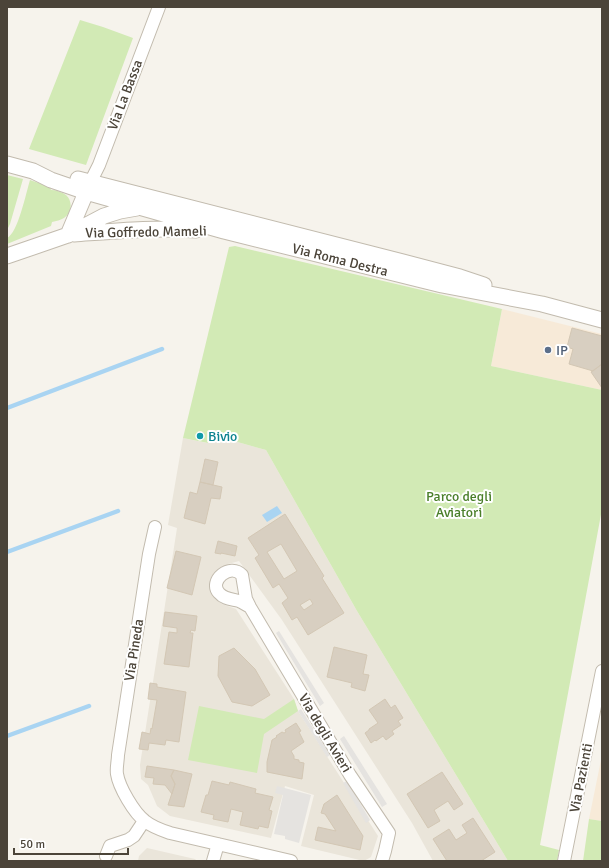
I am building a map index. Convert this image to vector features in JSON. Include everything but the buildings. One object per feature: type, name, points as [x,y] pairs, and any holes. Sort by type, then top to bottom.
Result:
[{"type":"street","name":"Via La Bassa","points":[[88,187],[99,165],[159,7]]},
{"type":"street","name":"Via Roma Destra","points":[[7,164],[33,171],[53,172],[140,208],[224,231],[442,285],[542,304]]},
{"type":"street","name":"Via Roma Destra","points":[[88,187],[334,244],[460,277],[542,304],[602,320]]},
{"type":"street","name":"Via Goffredo Mameli","points":[[68,235],[88,187]]},
{"type":"street","name":"Via Roma Destra","points":[[140,208],[152,206],[173,210],[307,244],[334,244]]},
{"type":"street","name":"Via Goffredo Mameli","points":[[7,256],[68,235],[104,216],[120,211],[140,208]]},
{"type":"street","name":"Via Goffredo Mameli","points":[[68,235],[129,230],[180,229],[224,231]]},
{"type":"street","name":"Via Pineda","points":[[144,821],[128,801],[116,773],[149,554],[155,527]]},
{"type":"street","name":"Via degli Avieri","points":[[250,607],[350,775],[389,833],[382,861]]},
{"type":"street","name":"Via Pazienti","points":[[564,861],[602,671]]},
{"type":"street","points":[[106,856],[110,846],[128,840],[134,836],[144,821],[154,827],[170,833],[291,861]]},
{"type":"street","points":[[213,861],[218,844]]},
{"type":"shaded area","name":"IP","points":[[502,309],[602,334],[602,390],[491,366]]},
{"type":"shaded area","points":[[209,434],[266,450],[357,611],[508,861],[433,861],[412,823],[282,620],[239,561],[228,564],[214,573],[212,594],[222,604],[236,609],[294,699],[298,711],[378,836],[371,857],[364,861],[301,846],[314,795],[285,786],[271,838],[170,816],[157,806],[148,785],[141,779],[140,765],[177,528],[168,525],[183,438],[207,443]]},
{"type":"shaded area","points":[[279,631],[324,703],[320,706],[276,633]]},
{"type":"shaded area","points":[[301,709],[330,755],[327,757],[298,711]]},
{"type":"shaded area","points":[[344,736],[387,804],[382,807],[340,739]]},
{"type":"shaded area","points":[[602,755],[602,821],[589,819]]},
{"type":"shaded area","points":[[347,781],[370,820],[366,823],[343,783]]},
{"type":"shaded area","points":[[277,786],[311,795],[299,843],[285,839],[285,836],[274,834],[283,795],[275,793]]},
{"type":"shaded area","points":[[147,848],[195,859],[197,861],[138,861],[139,856]]},
{"type":"green space","points":[[80,20],[133,38],[86,165],[29,149]]},
{"type":"green space","points":[[7,175],[23,179],[7,230]]},
{"type":"green space","points":[[30,180],[50,187],[51,190],[59,191],[66,195],[71,204],[69,213],[64,218],[52,222],[51,226],[7,244],[7,238],[15,229],[18,221]]},
{"type":"green space","name":"Parco degli Aviatori","points":[[235,246],[502,309],[491,366],[602,390],[602,509],[540,845],[559,850],[557,861],[508,861],[357,611],[266,450],[209,434],[208,443],[183,438],[229,247]]},
{"type":"green space","points":[[294,699],[298,711],[264,734],[257,773],[188,760],[199,706],[264,719]]},
{"type":"green space","points":[[589,819],[602,821],[602,861],[583,861]]},
{"type":"water","points":[[277,506],[282,513],[267,522],[262,515]]},
{"type":"waterway","points":[[7,408],[162,349]]},
{"type":"waterway","points":[[7,552],[118,511]]},
{"type":"waterway","points":[[7,736],[89,706]]},
{"type":"place","name":"IP","points":[[548,350]]},
{"type":"place","name":"Bivio","points":[[200,436]]}]
